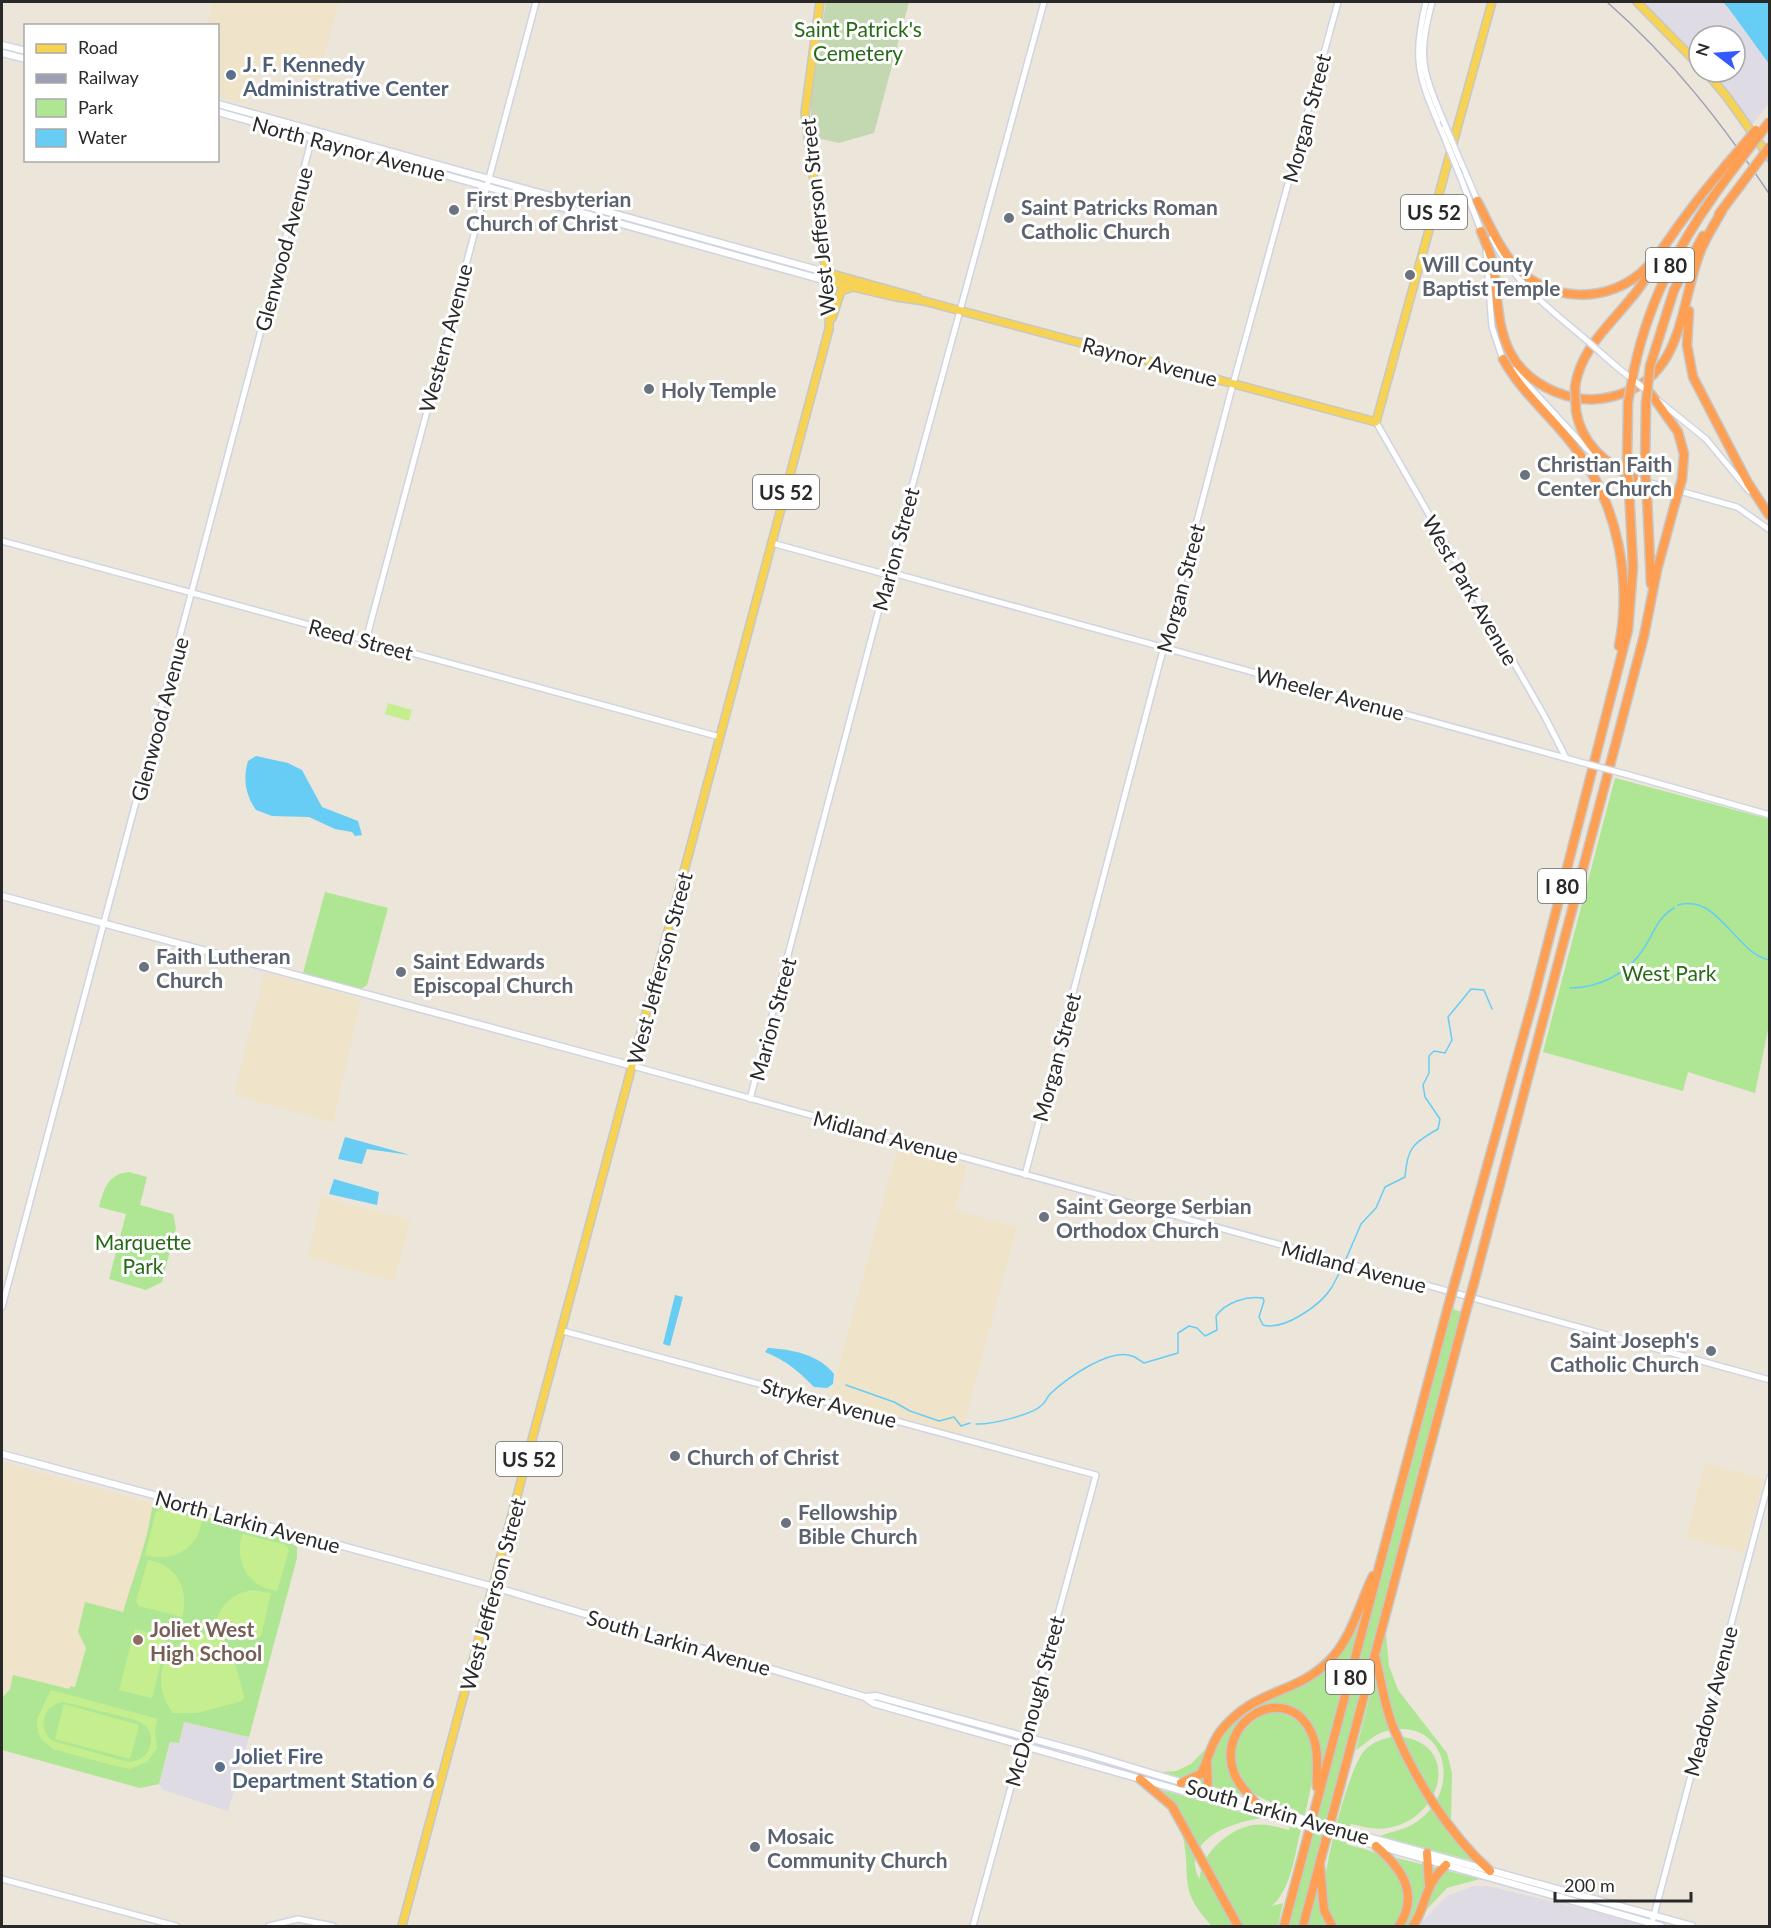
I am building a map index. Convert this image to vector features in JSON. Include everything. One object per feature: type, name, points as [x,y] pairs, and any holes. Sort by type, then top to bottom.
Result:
[{"type":"highway","points":[[1477,201],[1510,260],[1531,280],[1545,287],[1582,295],[1603,293],[1626,284],[1657,255],[1770,119]]},
{"type":"highway","name":"I 80","points":[[1303,1926],[1549,1005],[1644,636],[1651,599],[1645,469],[1646,403],[1650,366],[1664,317],[1682,273],[1700,241],[1770,146]]},
{"type":"highway","name":"I 80","points":[[1284,1926],[1448,1307],[1533,1001],[1628,630],[1633,567],[1628,462],[1628,402],[1634,370],[1650,313],[1670,264],[1688,231],[1729,168]]},
{"type":"highway","points":[[1481,231],[1493,264],[1500,326],[1512,357],[1540,385],[1573,398],[1609,398],[1641,385],[1657,371],[1677,340],[1699,254],[1722,211]]},
{"type":"highway","points":[[1634,478],[1611,465],[1595,452],[1583,433],[1576,411],[1575,387],[1584,357],[1646,279],[1657,255]]},
{"type":"highway","points":[[1693,274],[1687,345],[1694,377],[1748,483],[1769,515]]},
{"type":"highway","points":[[1503,359],[1521,387],[1578,452],[1593,476],[1614,527],[1623,576],[1623,608],[1620,639],[1606,710]]},
{"type":"highway","points":[[1651,394],[1678,432],[1684,454],[1682,479],[1651,599]]},
{"type":"highway","points":[[1181,1783],[1198,1777],[1207,1762],[1218,1734],[1243,1707],[1261,1697],[1298,1684],[1331,1659],[1350,1631],[1382,1557]]},
{"type":"highway","points":[[1375,1655],[1393,1725],[1406,1753],[1450,1829],[1470,1854],[1490,1871]]},
{"type":"highway","points":[[1260,1807],[1235,1776],[1232,1749],[1237,1732],[1246,1720],[1270,1708],[1295,1713],[1311,1732],[1316,1748],[1318,1796]]},
{"type":"highway","points":[[1207,1762],[1208,1792]]},
{"type":"highway","points":[[1140,1779],[1172,1806],[1238,1926]]},
{"type":"highway","points":[[1376,1845],[1398,1867],[1407,1885],[1409,1903],[1399,1926]]},
{"type":"highway","points":[[1413,1926],[1421,1913],[1429,1884],[1427,1857]]},
{"type":"highway","points":[[1319,1863],[1324,1910],[1332,1926]]},
{"type":"highway","points":[[1429,1884],[1446,1865]]},
{"type":"main road","name":"West Jefferson Street","points":[[402,1926],[829,329],[827,281],[805,113],[820,2]]},
{"type":"main road","name":"US 52","points":[[1376,422],[1492,2]]},
{"type":"main road","points":[[1637,2],[1687,53]]},
{"type":"main road","points":[[2,45],[24,50]]},
{"type":"main road","points":[[2,53],[24,58]]},
{"type":"main road","points":[[1716,84],[1770,158]]},
{"type":"main road","name":"North Raynor Avenue","points":[[219,104],[313,134],[827,281]]},
{"type":"main road","name":"North Raynor Avenue","points":[[219,112],[313,134]]},
{"type":"main road","name":"North Raynor Avenue","points":[[486,183],[825,272]]},
{"type":"main road","name":"Raynor Avenue","points":[[825,272],[909,294],[924,301]]},
{"type":"main road","name":"Raynor Avenue","points":[[827,281],[924,301],[1376,422]]},
{"type":"main road","name":"US 52","points":[[829,329],[841,291],[853,287]]},
{"type":"main road","name":"Midland Avenue","points":[[2,896],[633,1066]]},
{"type":"main road","name":"North Larkin Avenue","points":[[2,1454],[494,1587]]},
{"type":"main road","name":"South Larkin Avenue","points":[[494,1587],[865,1697],[873,1703],[1140,1779],[1353,1833],[1446,1865],[1661,1926]]},
{"type":"main road","name":"South Larkin Avenue","points":[[865,1697],[876,1696],[1024,1736],[1260,1807],[1347,1838],[1490,1871],[1692,1926]]},
{"type":"street","name":"Western Avenue","points":[[366,640],[536,2]]},
{"type":"street","name":"Marion Street","points":[[750,1099],[888,573],[1044,2]]},
{"type":"street","name":"Morgan Street","points":[[1025,1175],[1233,384],[1338,2]]},
{"type":"street","points":[[1429,2],[1419,28],[1416,60],[1419,76],[1481,231],[1488,265],[1492,327],[1503,359],[1599,460],[1634,478],[1737,507],[1770,530]]},
{"type":"street","points":[[1429,2],[1422,53],[1424,69],[1488,231],[1510,270],[1529,291],[1706,440],[1769,515]]},
{"type":"street","name":"Glenwood Avenue","points":[[2,1306],[313,134]]},
{"type":"street","name":"West Park Avenue","points":[[1376,422],[1379,432],[1545,717],[1566,758]]},
{"type":"street","name":"Reed Street","points":[[2,541],[720,737]]},
{"type":"street","name":"Wheeler Avenue","points":[[772,543],[1164,647],[1770,815]]},
{"type":"street","name":"Midland Avenue","points":[[633,1066],[1770,1380]]},
{"type":"street","name":"Stryker Avenue","points":[[562,1331],[1096,1475]]},
{"type":"street","name":"McDonough Street","points":[[973,1926],[1096,1475]]},
{"type":"street","name":"Meadow Avenue","points":[[1652,1924],[1770,1477]]},
{"type":"street","points":[[2,1879],[176,1926]]},
{"type":"street","points":[[269,1926],[293,1919],[333,1926]]},
{"type":"shaded area","points":[[213,2],[339,3],[318,81],[260,65],[253,70],[245,104],[219,96],[219,24],[208,24]]},
{"type":"shaded area","points":[[1641,2],[1723,2],[1739,24],[1687,24],[1687,49]]},
{"type":"shaded area","points":[[1747,34],[1769,64],[1769,103],[1751,126],[1718,84],[1747,84]]},
{"type":"shaded area","points":[[265,972],[361,999],[333,1123],[234,1095]]},
{"type":"shaded area","points":[[898,1147],[967,1166],[955,1210],[1017,1227],[961,1435],[830,1399]]},
{"type":"shaded area","points":[[321,1197],[411,1220],[394,1281],[308,1257]]},
{"type":"shaded area","name":"Joliet West High School","points":[[2,1462],[294,1543],[297,1558],[249,1737],[184,1722],[179,1743],[170,1742],[159,1784],[140,1788],[2,1750]]},
{"type":"shaded area","points":[[1705,1463],[1764,1479],[1744,1553],[1686,1537]]},
{"type":"shaded area","points":[[184,1722],[249,1737],[228,1811],[163,1790],[159,1784],[171,1741]]},
{"type":"shaded area","points":[[1474,1886],[1487,1886],[1644,1926],[1418,1926],[1447,1896]]},
{"type":"green space","name":"Saint Patrick's Cemetery","points":[[826,2],[909,2],[874,133],[839,143],[813,137],[810,102]]},
{"type":"green space","points":[[388,703],[412,710],[409,721],[385,714]]},
{"type":"green space","name":"West Park","points":[[1615,778],[1769,819],[1769,1025],[1755,1093],[1688,1072],[1683,1091],[1543,1052]]},
{"type":"green space","points":[[325,892],[388,908],[367,985],[361,989],[303,973]]},
{"type":"green space","name":"Marquette Park","points":[[129,1172],[147,1177],[140,1205],[173,1214],[176,1228],[162,1282],[146,1290],[109,1279],[126,1214],[99,1207],[108,1183],[116,1176]]},
{"type":"green space","points":[[1452,1309],[1462,1312],[1299,1926],[1287,1926]]},
{"type":"green space","name":"Joliet West High School","points":[[157,1504],[281,1537],[297,1547],[297,1558],[249,1737],[184,1722],[179,1743],[170,1742],[159,1784],[140,1788],[2,1750],[2,1698],[10,1689],[13,1675],[69,1689],[71,1686],[75,1687],[86,1648],[78,1632],[85,1602],[123,1612],[143,1547],[152,1508]]},
{"type":"green space","points":[[161,1509],[202,1520],[200,1530],[190,1546],[174,1555],[155,1557],[145,1555],[156,1512]]},
{"type":"green space","points":[[242,1534],[286,1545],[289,1550],[277,1591],[258,1584],[246,1572],[240,1554]]},
{"type":"green space","points":[[148,1560],[166,1567],[179,1580],[184,1597],[182,1617],[139,1606],[136,1601]]},
{"type":"green space","points":[[253,1590],[271,1593],[261,1636],[255,1639],[215,1628],[219,1614],[227,1602],[238,1594]]},
{"type":"green space","points":[[1364,1604],[1321,1766],[1320,1756],[1295,1711],[1256,1710],[1229,1753],[1246,1796],[1161,1772],[1176,1771],[1191,1764],[1242,1712],[1324,1669]]},
{"type":"green space","points":[[135,1629],[167,1638],[152,1698],[119,1690]]},
{"type":"green space","points":[[219,1632],[233,1654],[244,1697],[242,1701],[197,1713],[173,1713],[164,1698],[161,1683],[162,1670],[168,1658],[176,1647],[188,1639]]},
{"type":"green space","points":[[1386,1633],[1389,1666],[1398,1690],[1447,1753],[1452,1773],[1451,1823],[1460,1846],[1473,1861],[1380,1836],[1418,1821],[1432,1807],[1441,1790],[1444,1773],[1441,1757],[1433,1743],[1421,1733],[1404,1729],[1383,1732],[1356,1750]]},
{"type":"green space","points":[[51,1690],[158,1719],[155,1729],[157,1748],[147,1762],[130,1769],[104,1763],[53,1749],[42,1740],[38,1732],[37,1719]],"holes":[[[64,1702],[136,1720],[146,1726],[151,1736],[150,1746],[143,1757],[128,1762],[53,1741],[48,1736],[43,1723],[51,1707]]]},
{"type":"green space","points":[[64,1704],[139,1725],[130,1759],[55,1739]]},
{"type":"green space","points":[[1271,1712],[1291,1717],[1304,1727],[1311,1742],[1313,1759],[1309,1798],[1290,1875],[1279,1898],[1264,1912],[1234,1917],[1224,1914],[1208,1902],[1201,1890],[1200,1878],[1203,1865],[1218,1843],[1241,1828],[1258,1825],[1289,1830],[1294,1809],[1271,1802],[1251,1791],[1236,1769],[1234,1757],[1241,1735],[1259,1718]]},
{"type":"green space","points":[[1397,1736],[1418,1741],[1431,1751],[1437,1765],[1438,1780],[1433,1795],[1423,1809],[1410,1820],[1392,1827],[1377,1829],[1351,1824],[1346,1844],[1373,1852],[1391,1866],[1402,1885],[1403,1905],[1393,1926],[1337,1926],[1328,1906],[1325,1883],[1345,1794],[1364,1751],[1379,1741]]},
{"type":"green space","points":[[1162,1790],[1262,1818],[1225,1828],[1203,1843],[1195,1860],[1198,1877],[1211,1892],[1230,1903],[1255,1907],[1283,1903],[1278,1926],[1212,1926],[1201,1913],[1190,1893],[1181,1831]]},
{"type":"green space","points":[[1393,1857],[1480,1879],[1447,1888],[1411,1926],[1402,1926],[1409,1881]]},
{"type":"green space","points":[[1319,1887],[1329,1926],[1308,1926]]},
{"type":"water","points":[[1723,2],[1769,2],[1769,64],[1747,34],[1747,24],[1740,24]]},
{"type":"water","points":[[256,756],[288,763],[302,770],[322,807],[358,821],[362,835],[355,836],[352,832],[335,829],[309,817],[272,816],[256,810],[249,798],[245,780],[248,761]]},
{"type":"water","points":[[345,1137],[410,1155],[367,1149],[362,1164],[338,1159]]},
{"type":"water","points":[[334,1179],[379,1192],[377,1205],[329,1194]]},
{"type":"water","points":[[675,1295],[683,1297],[670,1346],[663,1344]]},
{"type":"water","points":[[768,1348],[804,1354],[821,1362],[834,1374],[833,1384],[827,1388],[814,1387],[792,1367],[765,1352]]},
{"type":"waterway","points":[[1678,905],[1692,904],[1705,908],[1747,948],[1758,956],[1770,960]]},
{"type":"waterway","points":[[1570,988],[1601,982],[1621,972],[1637,957],[1660,921],[1674,908]]},
{"type":"waterway","points":[[1346,1259],[1361,1224],[1376,1208],[1385,1187],[1405,1177],[1407,1159],[1413,1147],[1438,1129],[1440,1119],[1425,1097],[1423,1085],[1429,1073],[1429,1056],[1434,1051],[1445,1053],[1452,1040],[1448,1017],[1471,989],[1484,990],[1492,1009]]},
{"type":"waterway","points":[[976,1424],[1010,1419],[1037,1409],[1066,1380],[1112,1356],[1123,1354],[1144,1363],[1178,1353],[1178,1333],[1189,1326],[1197,1328],[1205,1336],[1217,1330],[1216,1316],[1225,1307],[1237,1301],[1263,1298],[1259,1317],[1263,1325],[1272,1326],[1291,1320],[1311,1309],[1327,1294],[1344,1266]]},
{"type":"waterway","points":[[846,1385],[939,1421],[954,1417],[961,1426],[970,1423]]},
{"type":"railway","points":[[1607,2],[1653,46],[1695,93],[1770,195]]},
{"type":"place","name":"J. F. Kennedy Administrative Center","points":[[231,75]]},
{"type":"place","name":"First Presbyterian Church of Christ","points":[[454,210]]},
{"type":"place","name":"Saint Patricks Roman Catholic Church","points":[[1009,218]]},
{"type":"place","name":"Will County Baptist Temple","points":[[1410,275]]},
{"type":"place","name":"Holy Temple","points":[[649,389]]},
{"type":"place","name":"Christian Faith Center Church","points":[[1525,475]]},
{"type":"place","name":"Faith Lutheran Church","points":[[144,967]]},
{"type":"place","name":"Saint Edwards Episcopal Church","points":[[401,972]]},
{"type":"place","name":"Saint George Serbian Orthodox Church","points":[[1044,1217]]},
{"type":"place","name":"Saint Joseph's Catholic Church","points":[[1711,1351]]},
{"type":"place","name":"Church of Christ","points":[[675,1456]]},
{"type":"place","name":"Fellowship Bible Church","points":[[786,1523]]},
{"type":"place","name":"Joliet West High School","points":[[138,1640]]},
{"type":"place","name":"Joliet Fire Department Station 6","points":[[220,1767]]},
{"type":"place","name":"Mosaic Community Church","points":[[755,1847]]}]
